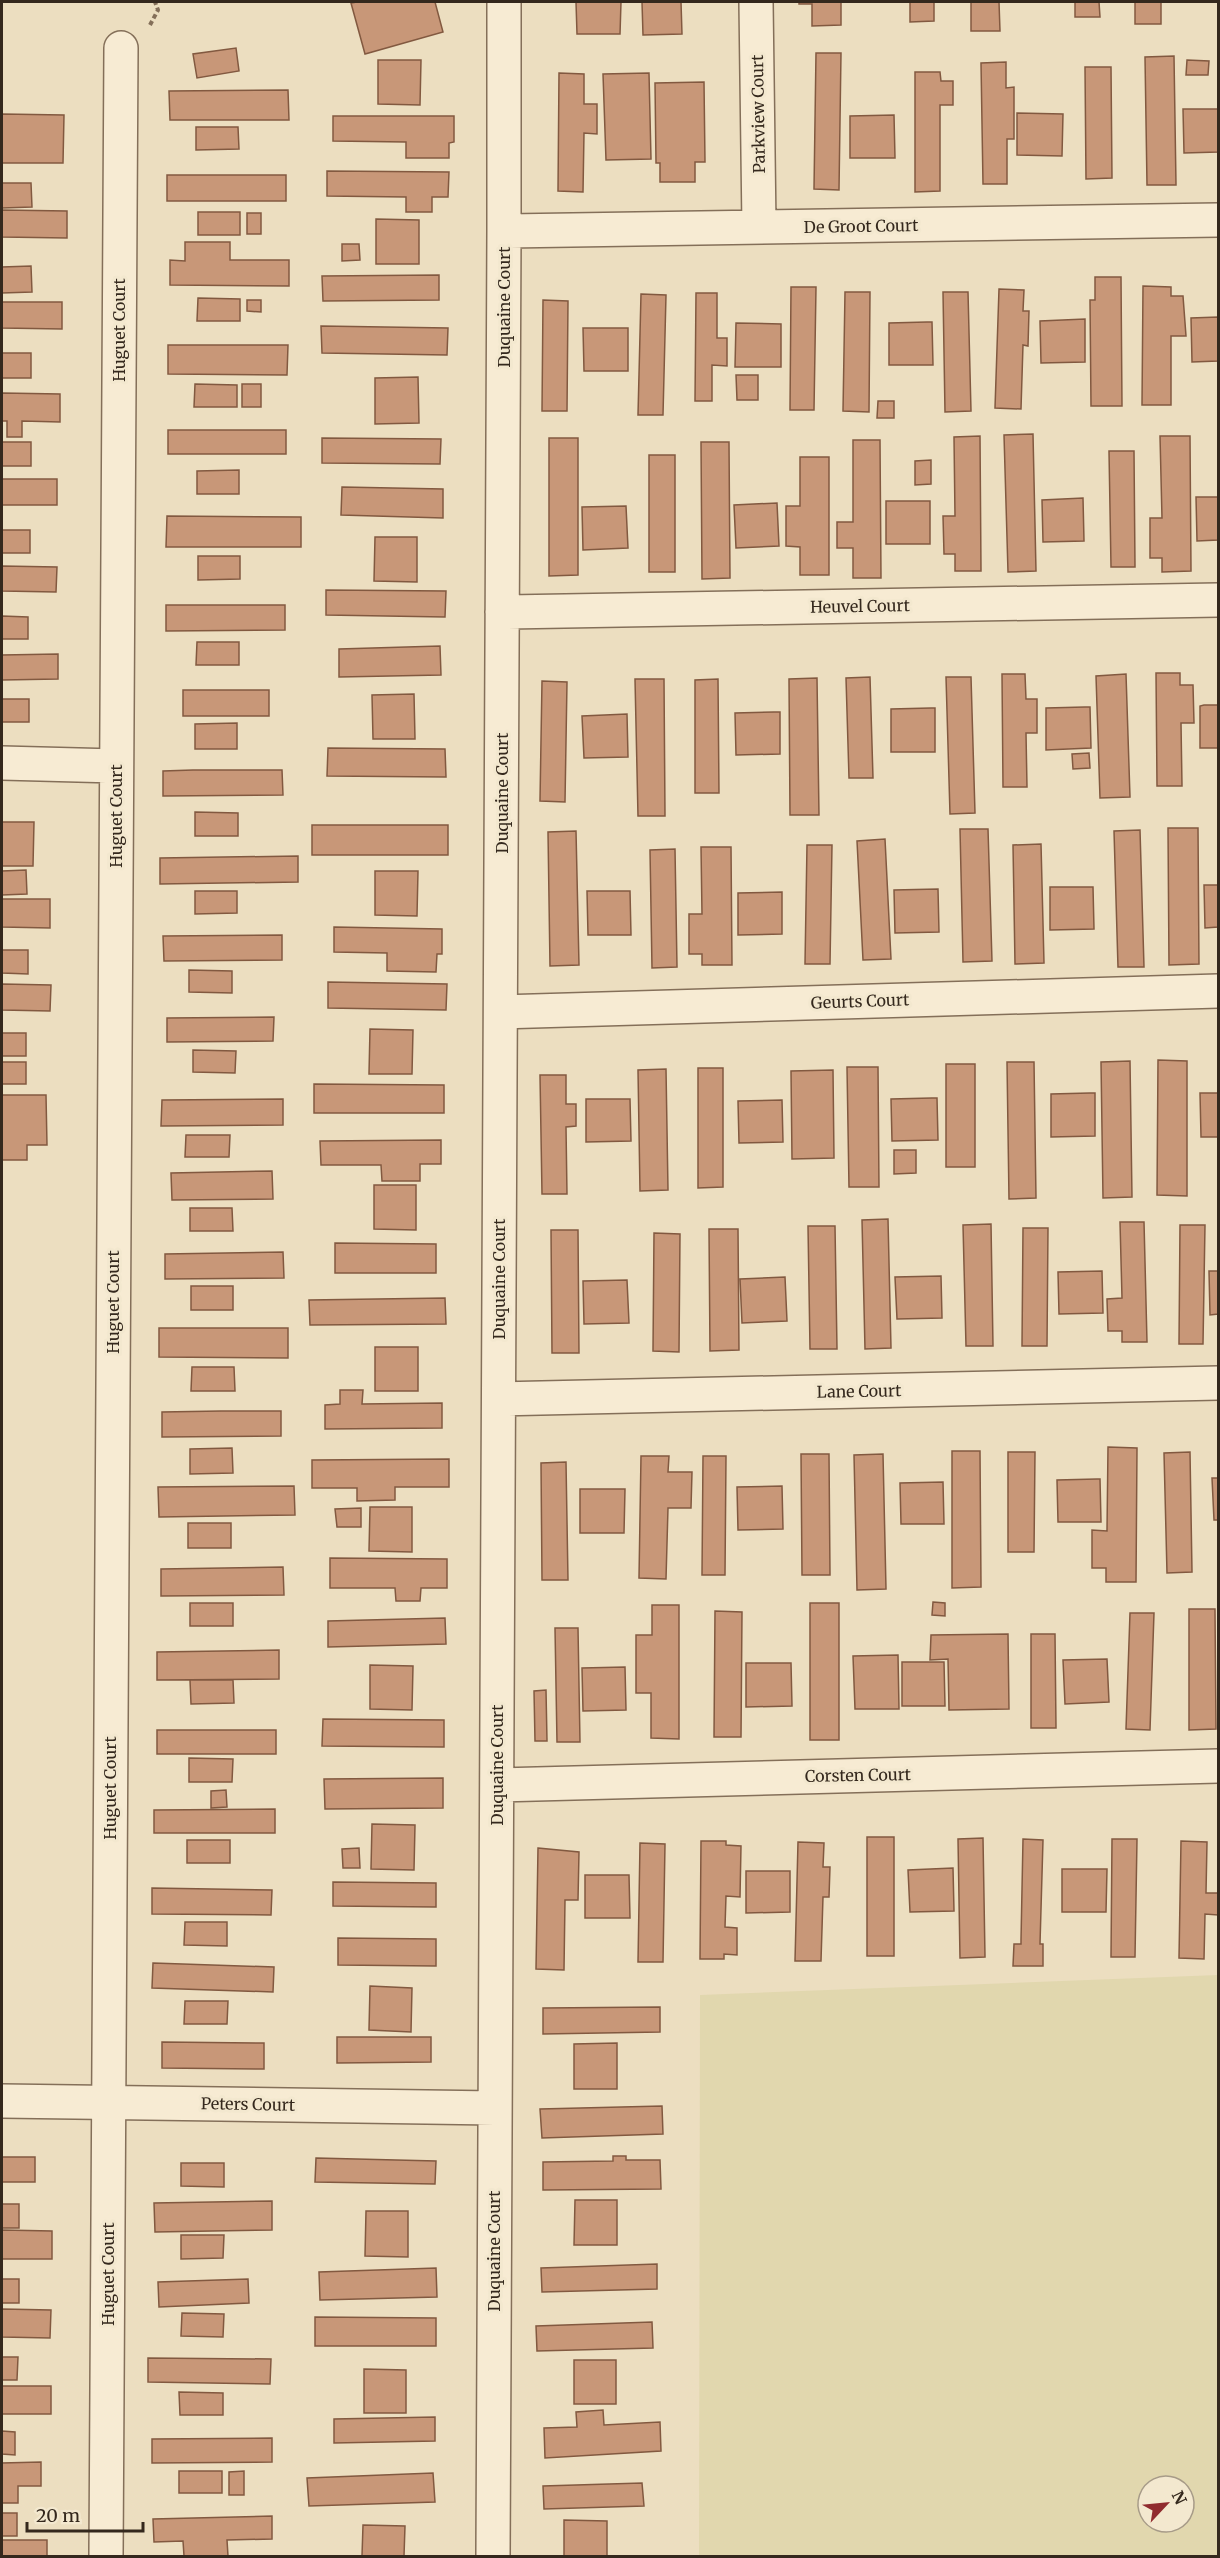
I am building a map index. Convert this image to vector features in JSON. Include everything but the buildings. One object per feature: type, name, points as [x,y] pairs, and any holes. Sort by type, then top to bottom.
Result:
[{"type":"street","name":"Duquaine Court","points":[[493,2556],[504,2]]},
{"type":"street","name":"Parkview Court","points":[[756,2],[759,227]]},
{"type":"street","name":"Huguet Court","points":[[106,2556],[121,48]]},
{"type":"street","name":"De Groot Court","points":[[504,231],[1218,220]]},
{"type":"street","name":"Heuvel Court","points":[[502,612],[1218,600]]},
{"type":"street","points":[[2,763],[116,766]]},
{"type":"street","name":"Geurts Court","points":[[501,1012],[1218,991]]},
{"type":"street","name":"Lane Court","points":[[499,1399],[1218,1383]]},
{"type":"street","name":"Corsten Court","points":[[496,1785],[1218,1766]]},
{"type":"street","name":"Peters Court","points":[[2,2101],[495,2108]]},
{"type":"shaded area","points":[[1218,1975],[1218,2556],[699,2556],[700,1995]]}]
